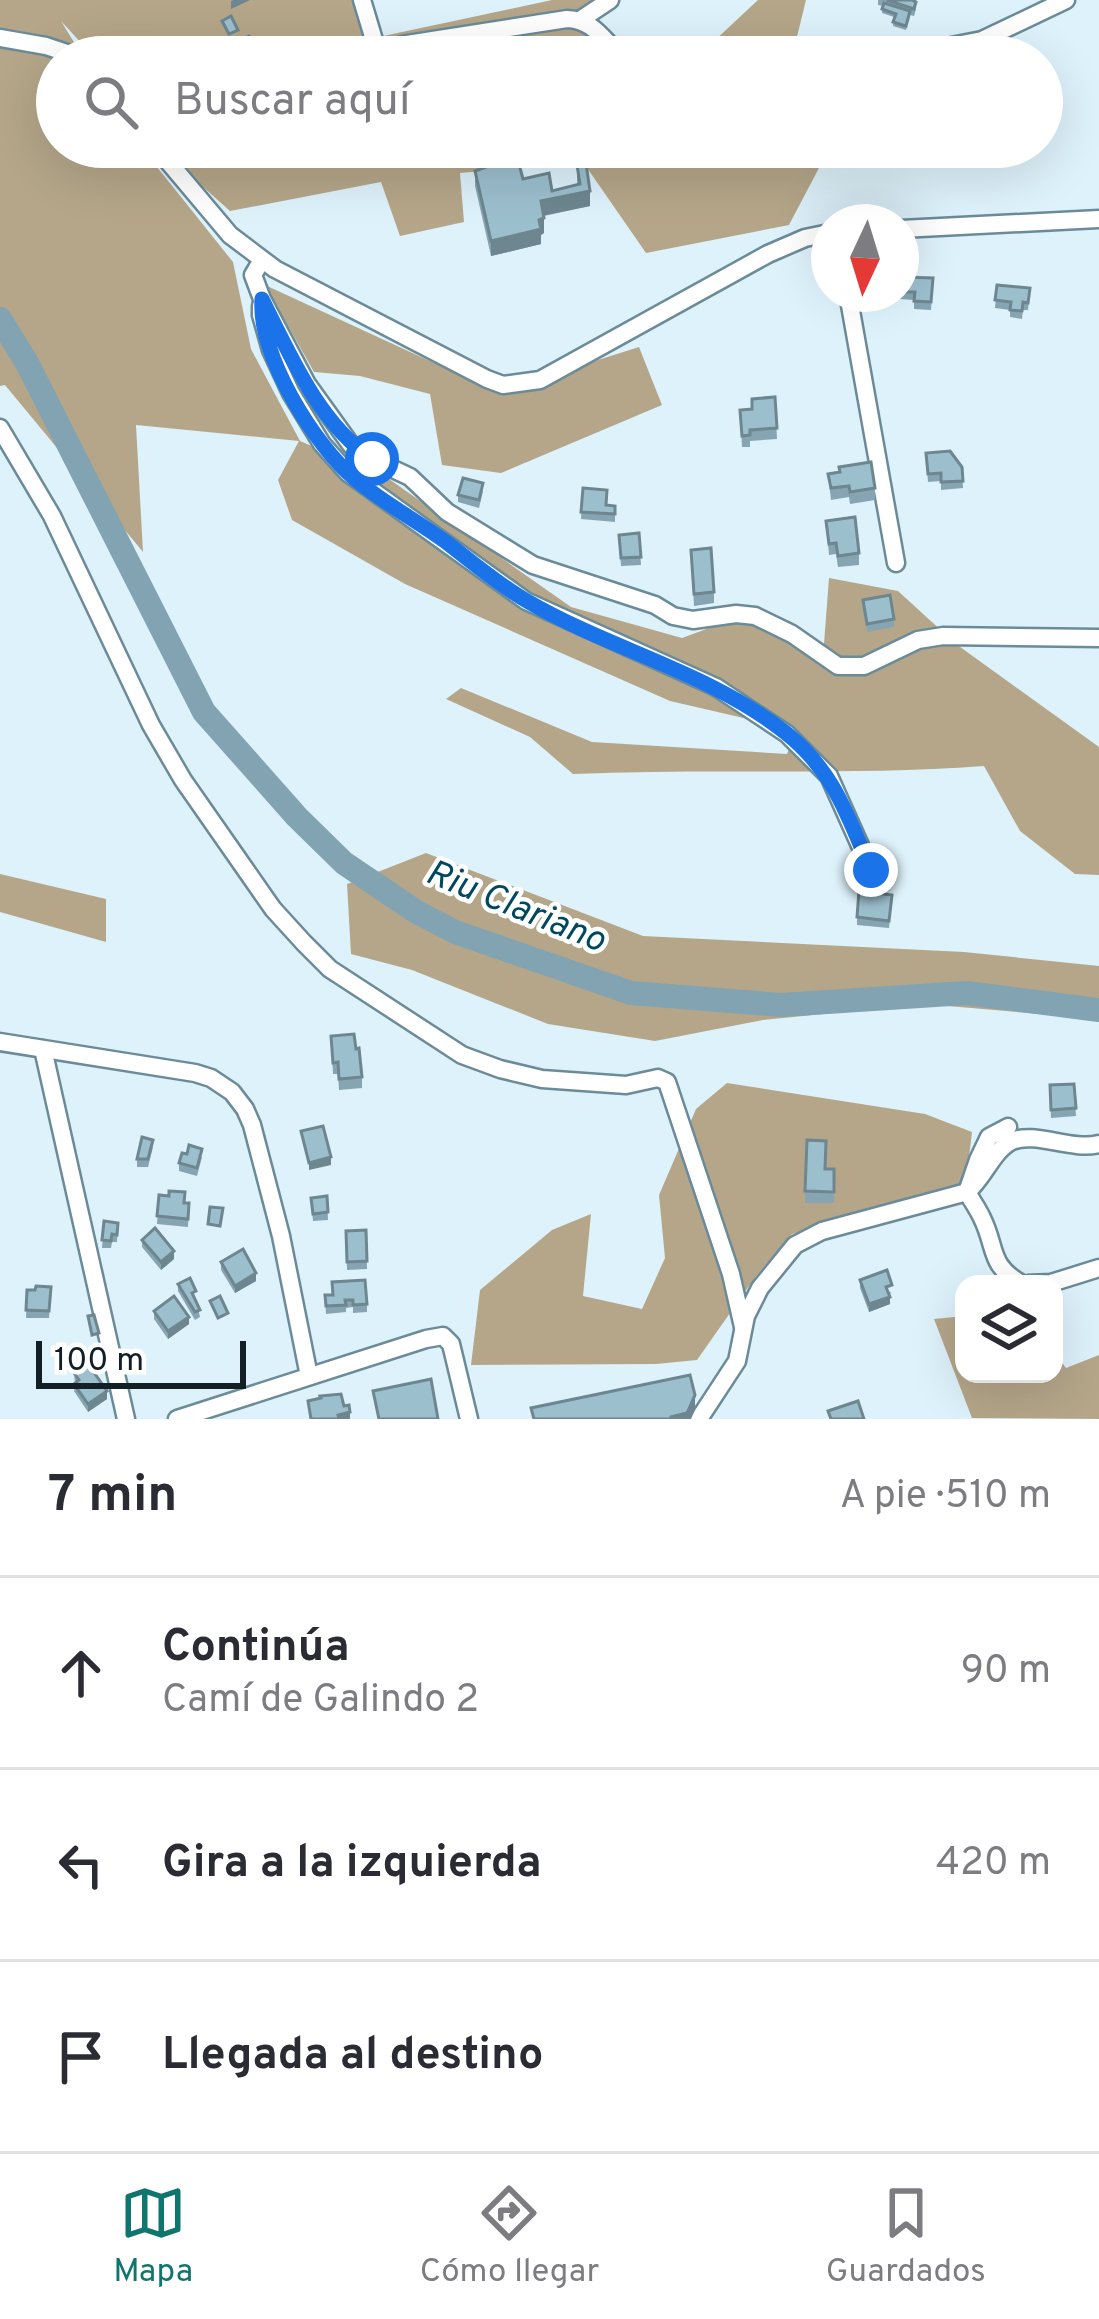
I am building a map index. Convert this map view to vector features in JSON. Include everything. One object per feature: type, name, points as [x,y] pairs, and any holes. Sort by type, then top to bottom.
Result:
[{"type":"street","points":[[362,0],[373,36]]},
{"type":"street","points":[[460,36],[580,20],[610,0]]},
{"type":"street","points":[[990,36],[1066,0]]},
{"type":"street","points":[[580,20],[602,36]]},
{"type":"street","points":[[0,38],[36,44]]},
{"type":"street","points":[[174,168],[230,235],[262,260],[503,385],[540,380],[768,254],[811,237]]},
{"type":"street","points":[[919,228],[1099,219]]},
{"type":"street","points":[[262,260],[253,275],[262,299],[307,384],[351,445],[410,477],[447,512],[533,565],[655,605],[673,616],[693,620],[755,616],[844,667],[864,665],[918,640],[943,636],[1099,638]]},
{"type":"street","points":[[262,299],[264,330],[282,376],[322,444],[348,473],[526,601],[716,687],[787,734],[829,776],[871,870]]},
{"type":"street","points":[[851,312],[896,563]]},
{"type":"street","points":[[0,428],[52,516],[151,725],[183,780],[273,909],[330,969],[462,1055],[542,1079],[626,1085],[658,1078],[667,1082],[743,1327]]},
{"type":"street","points":[[0,1042],[195,1073],[223,1084],[239,1100],[259,1145],[308,1376]]},
{"type":"street","points":[[43,1049],[126,1419]]},
{"type":"street","points":[[1007,1275],[968,1192],[989,1137],[1008,1127]]},
{"type":"street","points":[[699,1419],[736,1361],[746,1316],[760,1288],[795,1245],[822,1231],[968,1192],[1009,1142],[1024,1138],[1084,1148],[1099,1144]]},
{"type":"street","points":[[1063,1279],[1099,1268]]},
{"type":"street","points":[[177,1419],[443,1336],[451,1344],[469,1419]]},
{"type":"shaded area","points":[[0,0],[355,0],[373,36],[75,36],[61,21],[70,36],[36,36],[36,168],[158,168],[233,262],[251,349],[300,441],[389,479],[571,607],[682,638],[739,617],[823,657],[829,578],[898,591],[956,644],[1099,747],[1099,875],[1075,874],[1020,831],[984,766],[573,774],[530,737],[446,699],[461,688],[592,742],[787,754],[796,730],[670,701],[405,584],[292,520],[278,480],[299,441],[136,425],[143,552],[5,385],[0,386]]},
{"type":"shaded area","points":[[552,0],[617,0],[582,32],[593,36],[383,36]]},
{"type":"shaded area","points":[[758,0],[806,0],[797,36],[719,36]]},
{"type":"shaded area","points":[[187,168],[516,168],[460,173],[464,222],[400,236],[381,182],[230,211]]},
{"type":"shaded area","points":[[587,168],[819,168],[789,225],[646,253]]},
{"type":"shaded area","points":[[265,285],[497,392],[639,347],[662,405],[501,473],[442,465],[430,394],[360,376],[314,372]]},
{"type":"shaded area","points":[[426,853],[643,936],[964,952],[1099,966],[1099,1019],[924,1004],[763,1020],[655,1041],[548,1024],[412,970],[351,954],[347,884]]},
{"type":"shaded area","points":[[0,874],[106,899],[106,942],[0,912]]},
{"type":"shaded area","points":[[727,1083],[925,1114],[972,1132],[966,1183],[792,1234],[697,1360],[471,1365],[480,1290],[552,1230],[591,1214],[583,1296],[642,1309],[665,1258],[659,1195],[696,1109]]},
{"type":"shaded area","points":[[955,1317],[955,1374],[934,1319]]},
{"type":"shaded area","points":[[1099,1355],[1099,1419],[972,1418],[959,1383],[1063,1383],[1063,1364],[1066,1368]]},
{"type":"building","points":[[887,0],[912,0],[916,2],[914,9]]},
{"type":"building","points":[[884,3],[910,11],[906,26],[893,22],[896,14],[882,9]]},
{"type":"building","points":[[231,16],[238,30],[229,34],[222,21]]},
{"type":"building","points":[[520,168],[523,179],[549,173],[552,191],[580,184],[577,168],[587,168],[590,191],[541,201],[541,229],[491,241],[475,171]]},
{"type":"building","points":[[919,278],[933,278],[931,302],[919,301]]},
{"type":"building","points":[[997,285],[1030,288],[1022,311],[1010,310],[1011,302],[995,300]]},
{"type":"building","points":[[775,397],[777,428],[750,430],[750,435],[742,436],[740,410],[752,409],[752,399]]},
{"type":"building","points":[[950,451],[962,467],[963,481],[941,482],[941,473],[928,474],[926,453]]},
{"type":"building","points":[[871,462],[875,488],[850,492],[849,486],[831,488],[828,474],[840,472],[839,467]]},
{"type":"building","points":[[463,478],[483,483],[479,500],[458,495]]},
{"type":"building","points":[[583,488],[607,490],[606,505],[615,506],[615,514],[581,512]]},
{"type":"building","points":[[855,517],[859,553],[838,556],[836,543],[829,544],[826,521]]},
{"type":"building","points":[[639,533],[641,557],[621,558],[619,535]]},
{"type":"building","points":[[711,548],[714,592],[694,594],[691,550]]},
{"type":"building","points":[[890,595],[894,619],[867,624],[863,600]]},
{"type":"building","points":[[859,891],[892,895],[889,921],[857,917]]},
{"type":"building","points":[[354,1034],[362,1077],[339,1079],[331,1036]]},
{"type":"building","points":[[1074,1084],[1076,1108],[1051,1110],[1050,1085]]},
{"type":"building","points":[[323,1126],[331,1157],[309,1163],[301,1131]]},
{"type":"building","points":[[142,1137],[153,1140],[148,1159],[137,1159]]},
{"type":"building","points":[[807,1140],[826,1141],[825,1169],[834,1169],[834,1192],[805,1191]]},
{"type":"building","points":[[189,1145],[202,1149],[197,1168],[179,1163]]},
{"type":"building","points":[[169,1191],[185,1192],[188,1219],[157,1216],[159,1195],[169,1196]]},
{"type":"building","points":[[327,1196],[328,1212],[313,1214],[311,1198]]},
{"type":"building","points":[[210,1207],[223,1208],[220,1226],[208,1224]]},
{"type":"building","points":[[104,1221],[118,1223],[111,1241],[102,1240]]},
{"type":"building","points":[[155,1228],[174,1251],[161,1262],[142,1240]]},
{"type":"building","points":[[366,1230],[367,1261],[347,1262],[346,1231]]},
{"type":"building","points":[[243,1249],[256,1273],[235,1286],[221,1262]]},
{"type":"building","points":[[887,1270],[890,1297],[869,1304],[860,1280]]},
{"type":"building","points":[[190,1278],[200,1310],[195,1312],[178,1284]]},
{"type":"building","points":[[365,1280],[367,1304],[345,1300],[346,1305],[326,1306],[325,1295],[333,1295],[332,1282]]},
{"type":"building","points":[[51,1287],[49,1311],[26,1310],[27,1290]]},
{"type":"building","points":[[174,1296],[189,1317],[168,1331],[154,1311]]},
{"type":"building","points":[[220,1296],[228,1313],[218,1318],[210,1301]]},
{"type":"building","points":[[94,1315],[99,1333],[92,1335],[88,1316]]},
{"type":"building","points":[[92,1361],[107,1391],[88,1404],[74,1384],[79,1380],[74,1373]]},
{"type":"building","points":[[690,1375],[695,1395],[687,1413],[671,1419],[534,1419],[531,1408]]},
{"type":"building","points":[[431,1379],[438,1419],[379,1419],[373,1391]]},
{"type":"building","points":[[341,1394],[350,1412],[338,1415],[339,1419],[311,1419],[308,1401]]},
{"type":"building","points":[[858,1401],[864,1419],[831,1419],[828,1411]]},
{"type":"waterway","name":"Riu Clariano","points":[[0,319],[27,363],[204,712],[344,863],[415,911],[455,932],[631,993],[781,1005],[966,993],[1099,1010]]},
{"type":"route","points":[[372,459],[351,445],[307,384],[262,299],[264,330],[282,376],[322,444],[348,473],[526,601],[716,687],[787,734],[829,776],[871,870]]}]
